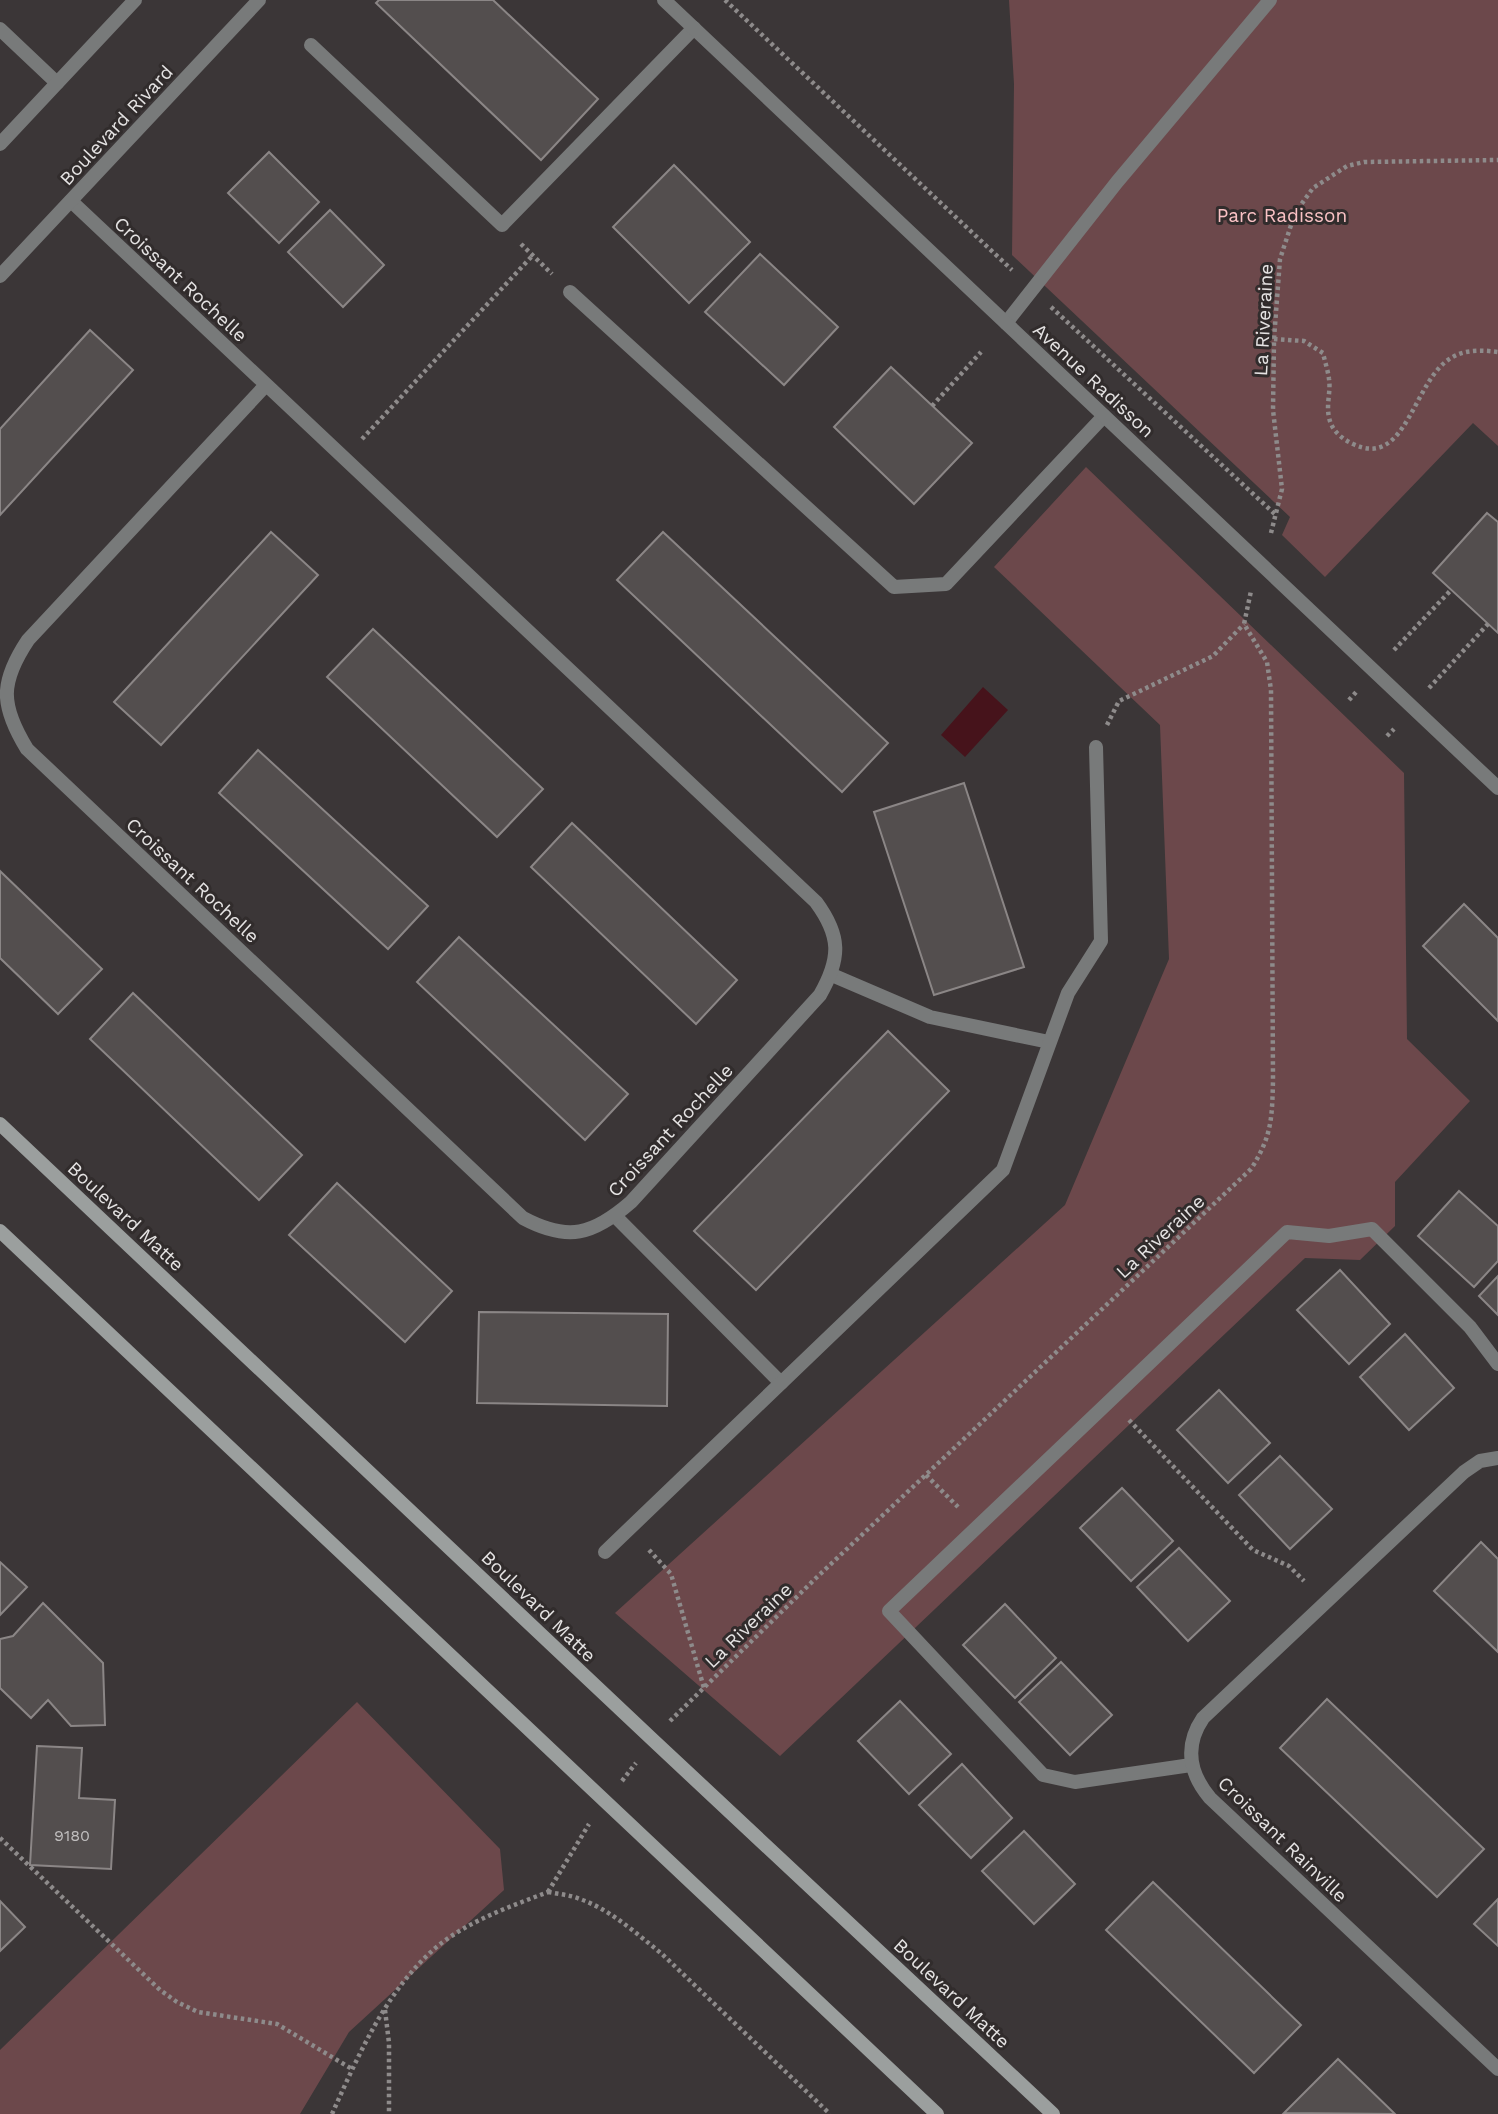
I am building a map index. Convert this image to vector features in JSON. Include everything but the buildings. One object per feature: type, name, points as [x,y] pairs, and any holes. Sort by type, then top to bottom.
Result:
[{"type":"main road","name":"Boulevard Matte","points":[[0,1124],[643,1732],[1053,2114]]},
{"type":"main road","points":[[0,1231],[937,2114]]},
{"type":"street","points":[[0,144],[135,0]]},
{"type":"street","name":"Boulevard Rivard","points":[[0,276],[259,0]]},
{"type":"street","name":"Avenue Radisson","points":[[664,0],[1498,788]]},
{"type":"street","points":[[1006,323],[1117,182],[1270,0]]},
{"type":"street","points":[[0,29],[57,83]]},
{"type":"street","points":[[310,46],[502,225],[694,29]]},
{"type":"street","name":"Croissant Rochelle","points":[[71,201],[816,902],[830,921],[835,939],[832,975],[820,995],[631,1202],[615,1216],[593,1227],[569,1234],[544,1230],[523,1218],[27,749],[15,731],[6,709],[4,682],[12,660],[28,639],[265,386]]},
{"type":"street","points":[[570,292],[894,587],[946,584],[1104,416]]},
{"type":"street","points":[[605,1552],[1003,1170],[1068,993],[1101,942],[1096,747]]},
{"type":"street","points":[[832,975],[930,1017],[1049,1042]]},
{"type":"street","points":[[615,1216],[781,1383]]},
{"type":"street","points":[[1498,1364],[1470,1327],[1372,1229],[1329,1236],[1287,1232],[889,1611],[1043,1775],[1075,1782],[1191,1765],[1191,1741],[1203,1718],[1464,1472],[1480,1461],[1498,1455]]},
{"type":"street","name":"Croissant Rainville","points":[[1191,1765],[1210,1798],[1498,2068]]},
{"type":"path","points":[[726,0],[1010,268]]},
{"type":"path","name":"La Riveraine","points":[[1273,527],[1282,489],[1273,411],[1274,339],[1280,259],[1295,213],[1313,188],[1347,166],[1364,162],[1498,160]]},
{"type":"path","points":[[502,225],[570,292]]},
{"type":"path","points":[[344,459],[533,256]]},
{"type":"path","name":"Avenue Radisson","points":[[1056,312],[1277,516]]},
{"type":"path","points":[[1274,339],[1304,341],[1326,352],[1329,418],[1341,439],[1364,450],[1385,446],[1400,433],[1431,372],[1466,352],[1498,352]]},
{"type":"path","points":[[932,406],[981,352]]},
{"type":"path","points":[[1359,437],[1359,447]]},
{"type":"path","points":[[1349,700],[1451,590]]},
{"type":"path","points":[[1096,747],[1119,701],[1213,656],[1244,624],[1247,604]]},
{"type":"path","name":"La Riveraine","points":[[671,1720],[1251,1169],[1266,1141],[1271,1126],[1273,1081],[1270,690],[1267,662],[1244,624]]},
{"type":"path","points":[[1387,736],[1488,624]]},
{"type":"path","points":[[1126,1417],[1253,1550],[1289,1566],[1304,1581]]},
{"type":"path","points":[[926,1475],[977,1527]]},
{"type":"path","points":[[629,1528],[671,1574],[704,1688]]},
{"type":"path","points":[[621,1783],[640,1758]]},
{"type":"path","points":[[548,1892],[591,1822]]},
{"type":"path","points":[[0,1838],[160,1990],[177,2002],[198,2012],[277,2024],[352,2070]]},
{"type":"path","points":[[332,2114],[385,2009],[403,1981],[434,1948],[484,1917],[548,1892],[579,1898],[600,1908],[632,1930],[662,1954],[830,2114]]},
{"type":"path","points":[[385,2009],[389,2043],[389,2114]]},
{"type":"green space","name":"Parc Radisson","points":[[1009,0],[1498,0],[1498,446],[1473,423],[1325,577],[1282,535],[1290,517],[1012,255],[1014,84]]},
{"type":"green space","points":[[1086,467],[1404,773],[1407,1039],[1470,1101],[1395,1182],[1395,1226],[1360,1260],[1305,1258],[780,1756],[615,1613],[1065,1205],[1169,959],[1160,725],[994,567]]},
{"type":"green space","points":[[357,1702],[500,1849],[504,1890],[349,2032],[300,2114],[0,2114],[0,2050]]},
{"type":"shaded area","points":[[983,687],[1008,710],[965,757],[941,735]]}]
